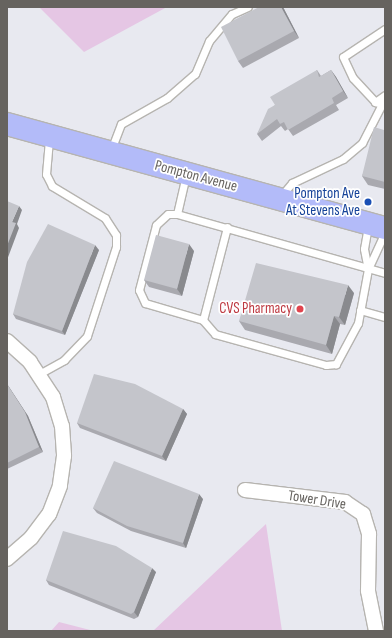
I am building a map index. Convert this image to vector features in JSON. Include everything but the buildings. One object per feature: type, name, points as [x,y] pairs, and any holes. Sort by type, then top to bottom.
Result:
[{"type":"main road","name":"Pompton Avenue","points":[[7,124],[380,228]]},
{"type":"street","points":[[7,341],[39,374],[53,397],[62,426],[63,471],[55,501],[41,527],[7,559]]},
{"type":"street","name":"Tower Drive","points":[[245,490],[345,502],[363,514],[369,527],[368,591],[376,631]]},
{"type":"lane","points":[[111,152],[121,124],[166,98],[196,74],[209,41],[232,14],[248,7]]},
{"type":"lane","points":[[279,199],[292,183],[343,159],[362,144],[384,105],[375,102],[353,78],[342,57],[385,29]]},
{"type":"lane","points":[[375,102],[385,95]]},
{"type":"lane","points":[[39,374],[64,360],[88,336],[116,247],[116,235],[105,218],[52,186],[46,168],[49,136]]},
{"type":"lane","points":[[177,214],[187,173]]},
{"type":"lane","points":[[380,228],[368,269],[358,323],[342,358],[336,364],[326,365],[215,334],[203,320],[145,304],[140,295],[156,225],[168,214],[177,214],[226,227],[368,269],[385,273]]},
{"type":"lane","points":[[203,320],[226,227]]},
{"type":"lane","points":[[368,269],[364,249],[380,228]]},
{"type":"lane","points":[[360,310],[385,317]]},
{"type":"shaded area","points":[[39,7],[167,7],[84,52]]},
{"type":"shaded area","points":[[266,524],[282,631],[153,631]]},
{"type":"shaded area","points":[[59,622],[94,631],[51,631]]},
{"type":"place","name":"Pompton Ave At Stevens Ave","points":[[368,202]]},
{"type":"place","name":"CVS Pharmacy","points":[[300,309]]}]
